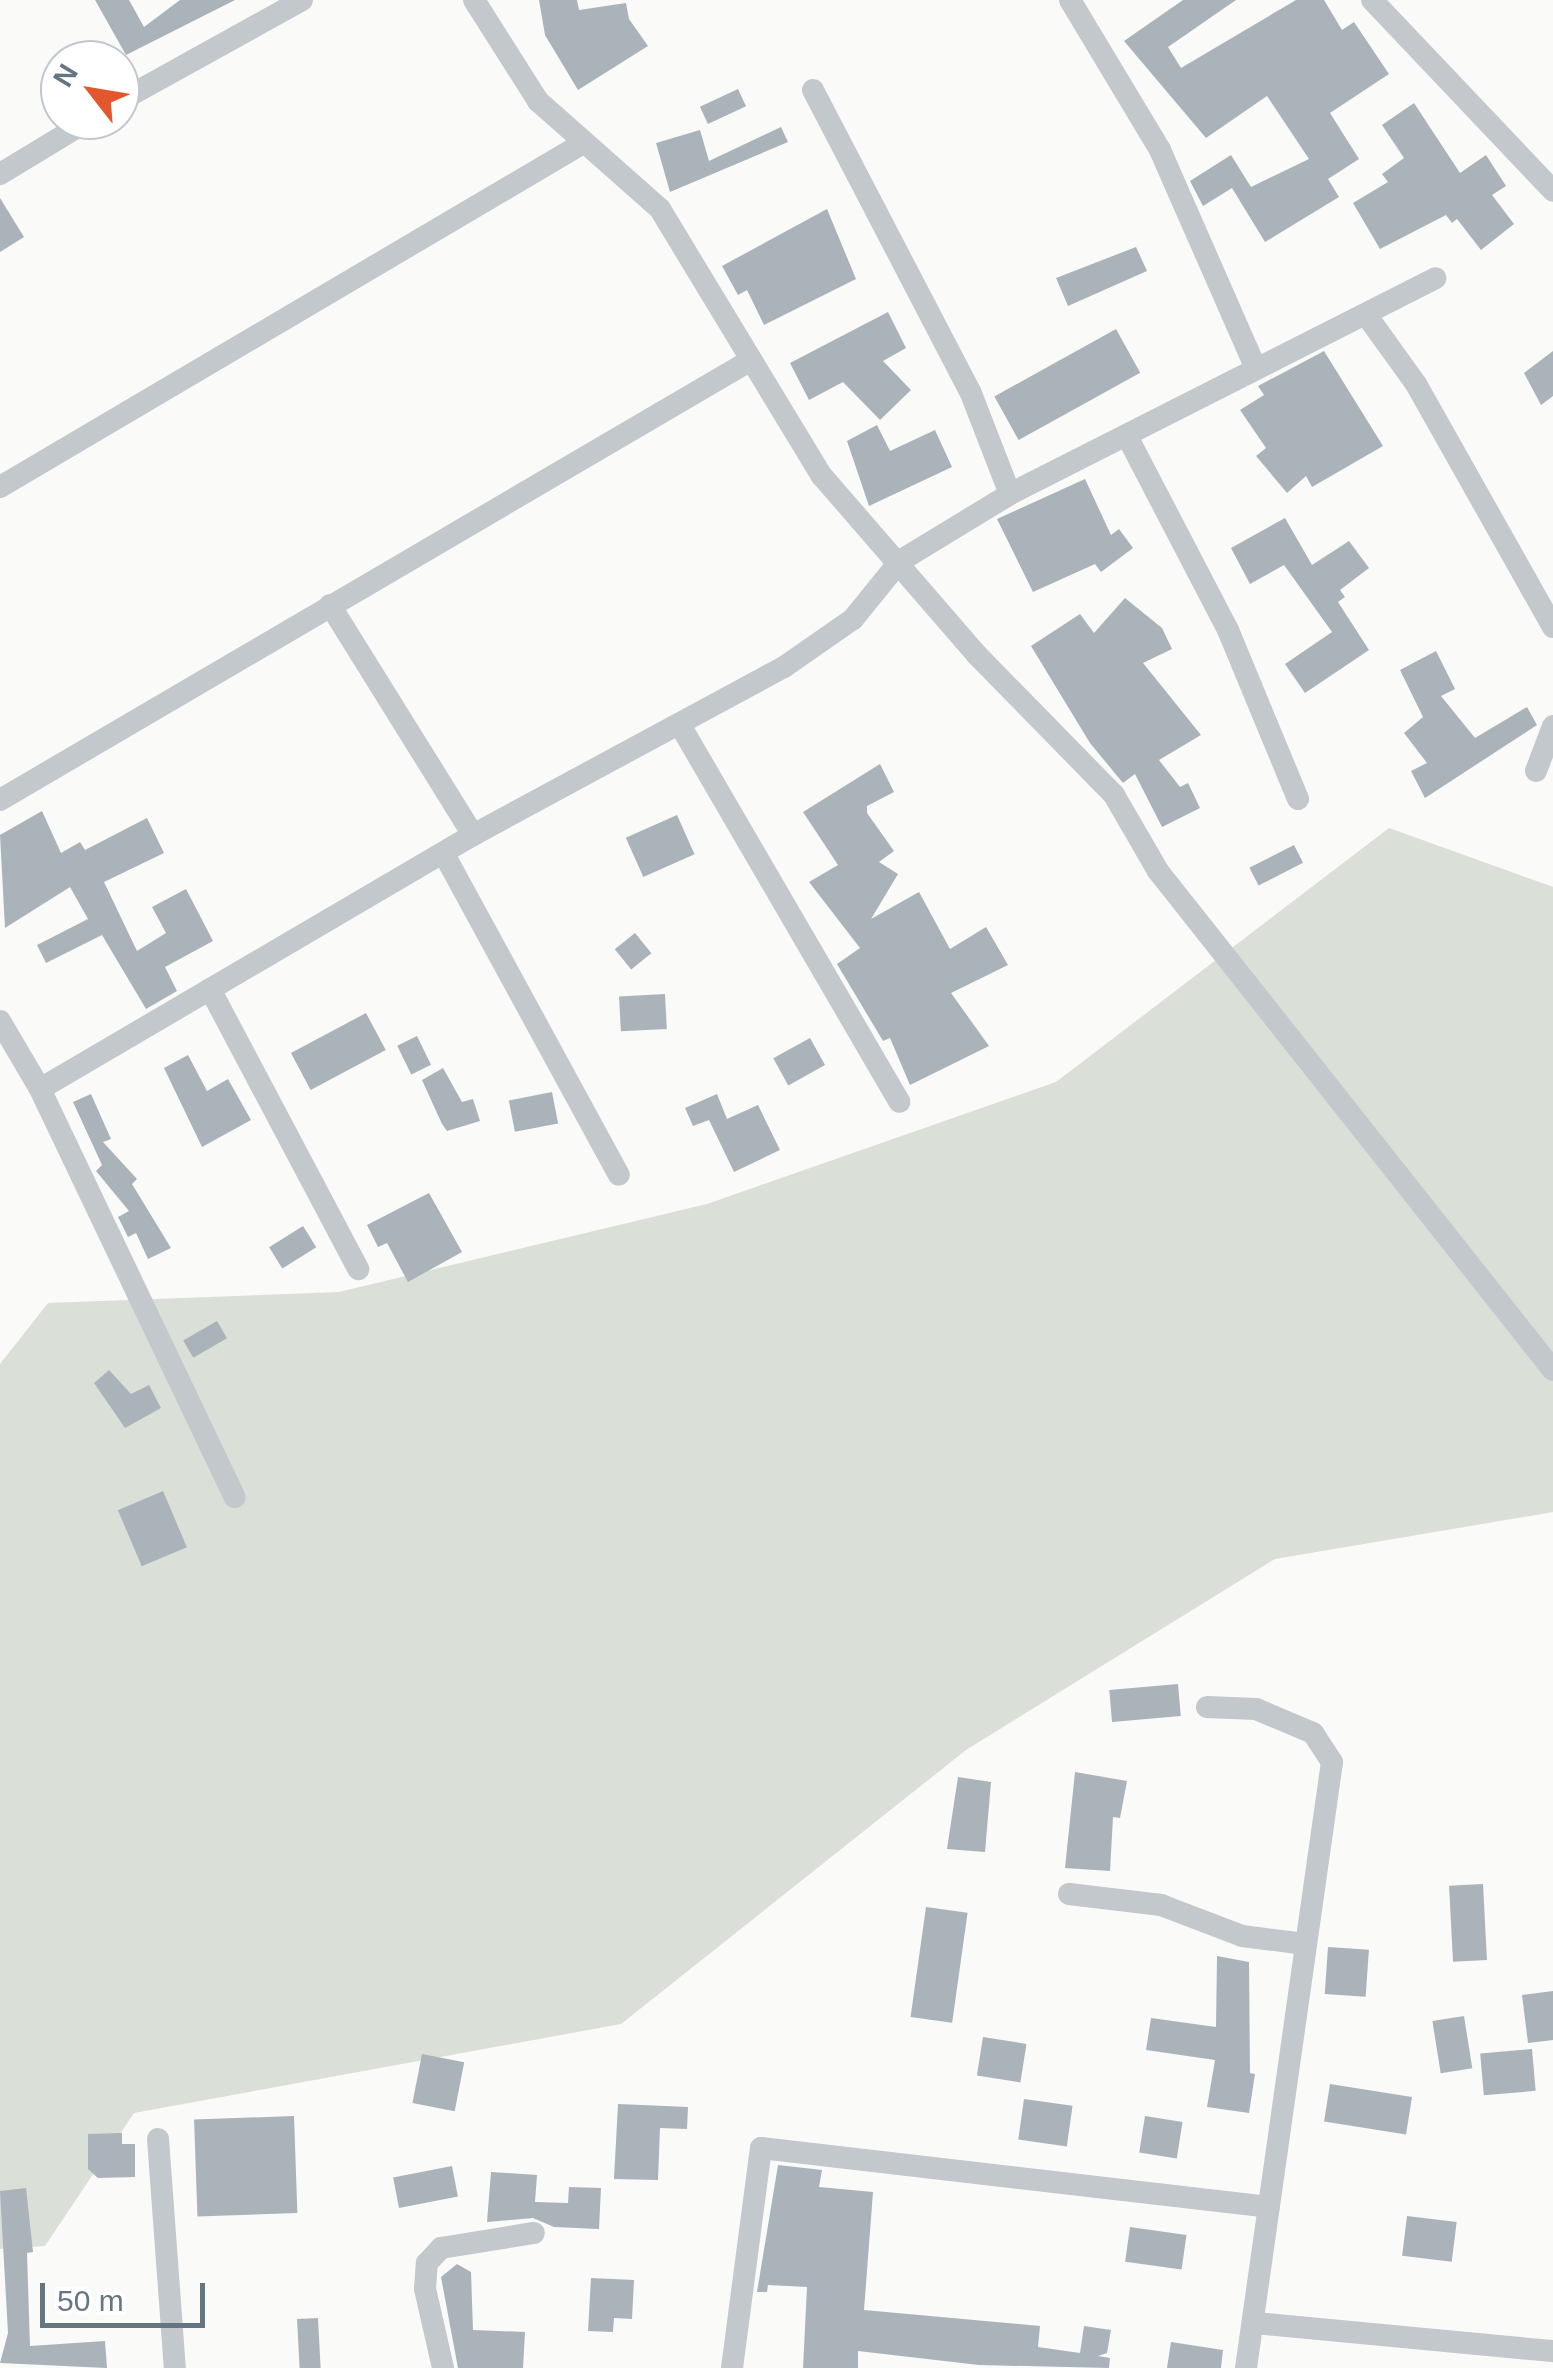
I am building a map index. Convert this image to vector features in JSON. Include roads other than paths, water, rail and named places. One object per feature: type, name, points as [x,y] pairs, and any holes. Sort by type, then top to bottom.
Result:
[{"type":"street","points":[[140,90],[302,0]]},
{"type":"street","points":[[474,0],[538,102],[580,145],[660,210],[822,476],[900,561],[977,655],[1114,795],[1158,872],[1553,1370]]},
{"type":"street","points":[[1070,0],[1160,150],[1256,369]]},
{"type":"street","points":[[1372,0],[1553,191]]},
{"type":"street","points":[[813,90],[970,390],[1010,494]]},
{"type":"street","points":[[0,174],[55,140]]},
{"type":"street","points":[[0,487],[580,145]]},
{"type":"street","points":[[40,1089],[445,856],[473,835],[680,725],[852,619],[900,561],[1010,494],[1435,278]]},
{"type":"street","points":[[1366,316],[1416,384],[1553,627]]},
{"type":"street","points":[[0,800],[751,360]]},
{"type":"street","points":[[1127,436],[1228,630],[1298,799]]},
{"type":"street","points":[[330,605],[473,835]]},
{"type":"street","points":[[680,725],[900,1102]]},
{"type":"street","points":[[1536,771],[1553,726]]},
{"type":"street","points":[[445,856],[620,1175]]},
{"type":"street","points":[[210,989],[358,1269]]},
{"type":"street","points":[[0,1021],[40,1089],[235,1497]]},
{"type":"street","points":[[1206,1707],[1256,1709],[1313,1733],[1332,1762],[1246,2368]]},
{"type":"street","points":[[1068,1894],[1161,1905],[1242,1936],[1305,1944]]},
{"type":"street","points":[[158,2138],[175,2368]]},
{"type":"street","points":[[732,2368],[762,2148],[1270,2207]]},
{"type":"street","points":[[443,2368],[426,2264],[442,2248],[534,2233]]},
{"type":"street","points":[[1255,2323],[1553,2351]]}]
